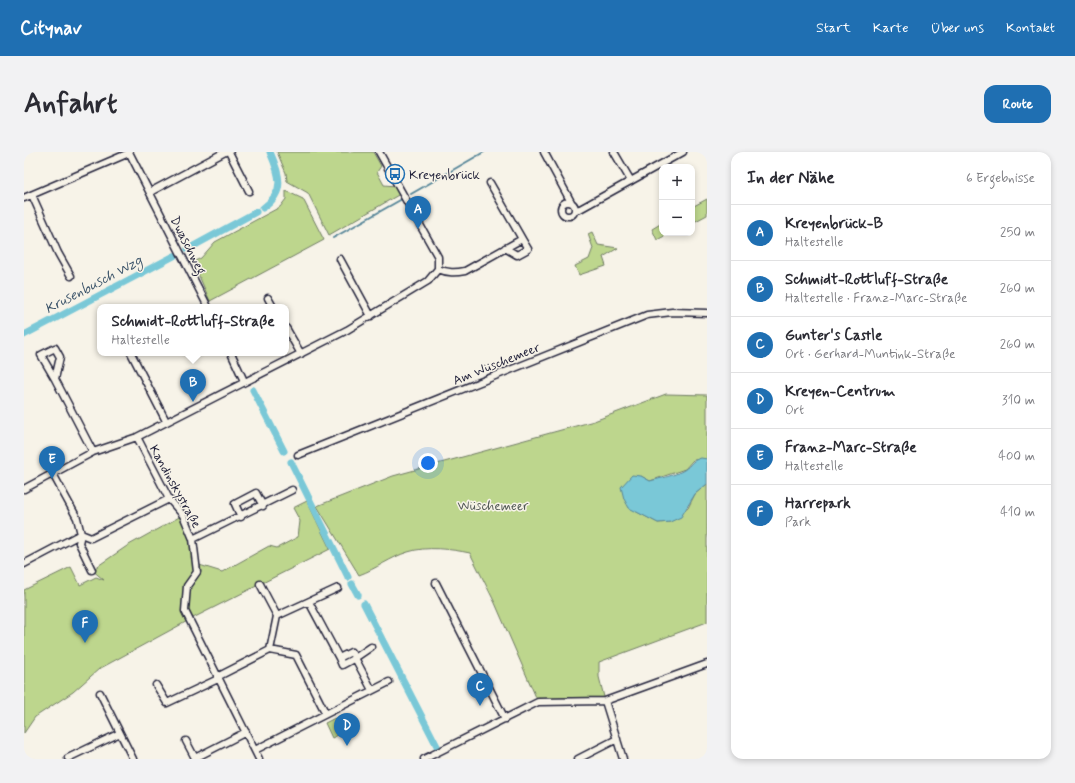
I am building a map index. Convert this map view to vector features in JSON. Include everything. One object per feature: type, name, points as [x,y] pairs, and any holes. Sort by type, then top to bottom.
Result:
[{"type":"street","points":[[150,192],[225,152]]},
{"type":"street","points":[[229,152],[249,191]]},
{"type":"street","points":[[24,489],[93,452],[137,437],[244,381],[301,354],[371,316],[428,282],[438,269],[438,257],[379,152]]},
{"type":"street","points":[[544,152],[574,205],[575,210]]},
{"type":"street","points":[[614,152],[630,181]]},
{"type":"street","points":[[571,202],[566,201],[562,204],[560,208],[561,213],[566,216],[570,216],[575,210],[580,209],[683,152]]},
{"type":"street","points":[[24,198],[129,153]]},
{"type":"street","name":"Dwaschweg","points":[[129,153],[206,304]]},
{"type":"street","points":[[490,183],[528,249],[517,255],[505,248]]},
{"type":"street","points":[[32,195],[58,253],[71,276]]},
{"type":"street","points":[[438,269],[445,272],[455,273],[465,271],[522,239]]},
{"type":"street","points":[[340,259],[371,316]]},
{"type":"street","points":[[268,298],[272,304]]},
{"type":"street","name":"Am Wüschemeer","points":[[298,455],[646,315],[665,312],[707,313]]},
{"type":"street","points":[[289,333],[301,354]]},
{"type":"street","points":[[55,379],[60,357],[55,348],[41,354],[93,452]]},
{"type":"street","points":[[133,356],[166,422]]},
{"type":"street","points":[[232,356],[244,381]]},
{"type":"street","name":"Kandinskystraße","points":[[137,437],[169,499],[183,515],[193,539],[197,572],[187,586],[185,611],[217,678],[259,759]]},
{"type":"street","points":[[54,474],[77,518],[81,534],[79,543],[92,570]]},
{"type":"street","points":[[193,539],[263,506],[292,490]]},
{"type":"street","points":[[241,516],[235,504],[256,493],[263,506]]},
{"type":"street","points":[[24,564],[81,534],[91,538],[169,499]]},
{"type":"street","points":[[436,583],[505,719]]},
{"type":"street","points":[[260,584],[277,616],[270,650]]},
{"type":"street","points":[[277,616],[338,588]]},
{"type":"street","points":[[309,602],[339,658],[351,652],[372,690]]},
{"type":"street","points":[[355,658],[370,647]]},
{"type":"street","points":[[156,685],[167,703],[270,650],[296,655],[326,714]]},
{"type":"street","points":[[424,759],[538,702],[605,701],[707,664]]},
{"type":"street","points":[[255,750],[389,682]]},
{"type":"street","points":[[100,693],[133,759]]},
{"type":"street","points":[[605,701],[623,759]]},
{"type":"street","points":[[186,741],[195,758],[246,732]]},
{"type":"street","points":[[68,758],[120,733]]},
{"type":"street","points":[[578,759],[617,739]]},
{"type":"green space","points":[[277,152],[373,152],[381,166],[377,172],[384,185],[395,186],[400,194],[329,235],[308,193],[287,181],[286,173]]},
{"type":"green space","points":[[286,191],[303,199],[324,240],[210,301],[193,262],[201,258],[215,242],[280,207],[286,199]]},
{"type":"green space","points":[[707,199],[707,215],[695,221],[695,205]]},
{"type":"green space","points":[[659,225],[659,236],[664,236],[657,240],[652,229]]},
{"type":"green space","points":[[592,232],[598,245],[618,248],[603,257],[606,266],[579,275],[575,266],[589,259],[593,248],[588,234]]},
{"type":"green space","name":"Wüschemeer","points":[[666,394],[707,395],[707,459],[693,460],[685,469],[650,481],[641,476],[635,511],[658,523],[670,522],[688,508],[695,494],[707,484],[707,622],[599,662],[599,677],[605,701],[538,702],[495,603],[470,553],[439,549],[415,550],[396,557],[359,575],[317,506],[393,476],[594,421]]},
{"type":"green space","points":[[307,501],[330,549],[193,618],[99,669],[73,692],[35,717],[24,733],[24,590],[71,567],[80,585],[96,577],[104,580],[92,570],[127,546],[183,515],[193,539],[196,564],[222,572],[269,546],[277,548],[298,537],[300,521],[293,508]]},
{"type":"green space","points":[[335,718],[342,733],[332,738],[325,723]]},
{"type":"water","points":[[701,458],[707,459],[707,484],[695,494],[681,517],[670,522],[658,523],[629,508],[624,499],[621,487],[632,475],[641,476],[650,481],[667,477],[680,472],[687,468],[695,460]]},
{"type":"waterway","name":"Krusenbusch Wzg","points":[[263,208],[275,196],[279,183],[276,168],[270,152]]},
{"type":"waterway","points":[[411,194],[484,152]]},
{"type":"waterway","points":[[333,238],[402,199]]},
{"type":"waterway","name":"Krusenbusch Wzg","points":[[188,249],[256,212]]},
{"type":"waterway","name":"Krusenbusch Wzg","points":[[24,335],[174,256]]},
{"type":"waterway","points":[[253,390],[284,451]]},
{"type":"waterway","points":[[291,462],[348,577]]},
{"type":"waterway","points":[[352,584],[358,595]]},
{"type":"waterway","points":[[364,604],[437,746]]},
{"type":"place","name":"Kreyenbrück","points":[[395,174]]},
{"type":"place","name":"Kreyenbrück-B","points":[[418,229]]},
{"type":"place","name":"Schmidt-Rottluff-Straße","points":[[193,402]]},
{"type":"place","name":"Franz-Marc-Straße","points":[[52,479]]},
{"type":"place","name":"Harrepark","points":[[85,643]]},
{"type":"place","name":"Gunter's Castle","points":[[480,706]]},
{"type":"place","name":"Kreyen-Centrum","points":[[347,746]]}]
